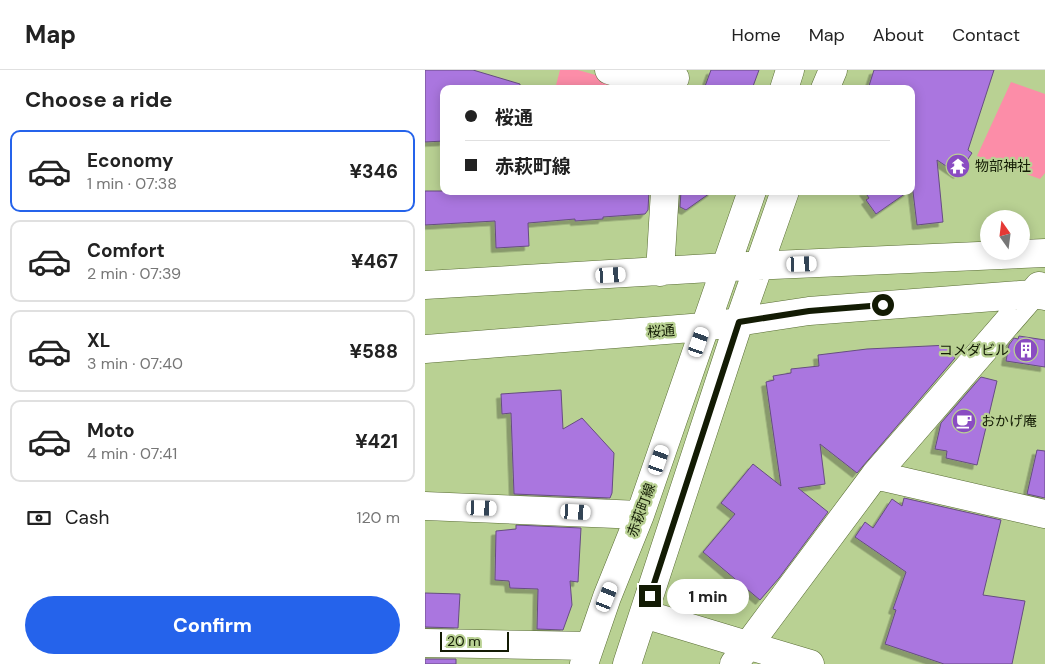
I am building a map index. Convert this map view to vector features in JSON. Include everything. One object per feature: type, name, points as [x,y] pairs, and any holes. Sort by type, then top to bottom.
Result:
[{"type":"street","points":[[609,70],[622,74],[675,79]]},
{"type":"street","points":[[785,85],[790,70]]},
{"type":"street","points":[[827,85],[833,70]]},
{"type":"street","points":[[660,272],[665,195]]},
{"type":"street","name":"赤萩町線","points":[[587,655],[640,515],[727,267],[750,195]]},
{"type":"street","points":[[627,664],[757,266],[784,195]]},
{"type":"street","points":[[425,286],[727,267],[1045,253]]},
{"type":"street","points":[[742,655],[875,475],[1041,289]]},
{"type":"street","name":"桜通","points":[[425,349],[705,327],[809,311],[1041,289]]},
{"type":"street","points":[[875,475],[1045,514]]},
{"type":"street","points":[[425,506],[640,515]]},
{"type":"street","points":[[644,614],[742,655],[809,664]]},
{"type":"street","points":[[425,642],[587,655]]},
{"type":"shaded area","points":[[560,70],[578,70],[623,81],[622,85],[556,85]]},
{"type":"shaded area","points":[[1011,82],[1045,94],[1045,173],[1040,179],[977,156]]},
{"type":"building","points":[[425,70],[473,70],[520,84],[440,85],[440,141],[425,142]]},
{"type":"building","points":[[711,70],[759,70],[753,85],[705,85]]},
{"type":"building","points":[[874,70],[994,70],[968,150],[972,153],[958,174],[937,160],[943,222],[917,225],[913,195],[915,195],[915,85],[869,85]]},
{"type":"building","points":[[425,191],[440,191],[440,195],[649,195],[648,210],[645,214],[603,217],[603,219],[528,223],[529,246],[496,248],[495,221],[425,225]]},
{"type":"building","points":[[681,195],[707,195],[686,210],[680,207]]},
{"type":"building","points":[[867,195],[903,195],[876,214],[866,200],[869,198]]},
{"type":"building","name":"コメダビル","points":[[1019,336],[1045,340],[1045,367],[1006,361],[1009,345],[1014,338],[1018,339]]},
{"type":"building","points":[[949,345],[955,358],[857,473],[820,444],[825,484],[798,488],[828,512],[779,578],[760,600],[703,552],[735,514],[721,503],[753,464],[781,486],[766,382],[774,380],[773,376],[791,373],[791,369],[819,366],[818,355],[867,349]]},
{"type":"building","name":"おかげ庵","points":[[981,377],[997,381],[977,465],[946,458],[947,451],[935,449],[941,423]]},
{"type":"building","points":[[561,390],[563,429],[582,418],[614,453],[612,493],[610,498],[514,494],[511,413],[502,414],[501,394]]},
{"type":"building","points":[[1037,450],[1045,451],[1045,498],[1027,494]]},
{"type":"building","points":[[904,498],[1001,520],[983,595],[1025,601],[1012,664],[944,664],[885,644],[896,610],[893,609],[906,572],[855,537],[865,522],[873,528],[892,499],[902,506]]},
{"type":"building","points":[[516,525],[581,528],[578,582],[570,581],[572,605],[563,630],[537,629],[538,589],[510,588],[509,581],[495,580],[496,531],[516,529]]},
{"type":"building","points":[[425,593],[460,594],[458,628],[425,627]]},
{"type":"building","points":[[425,659],[456,659],[456,664],[425,664]]},
{"type":"place","name":"物部神社","points":[[958,166]]},
{"type":"place","name":"コメダビル","points":[[1026,350]]},
{"type":"place","name":"おかげ庵","points":[[964,421]]},
{"type":"route","points":[[650,596],[739,322],[809,311],[883,305]]}]
